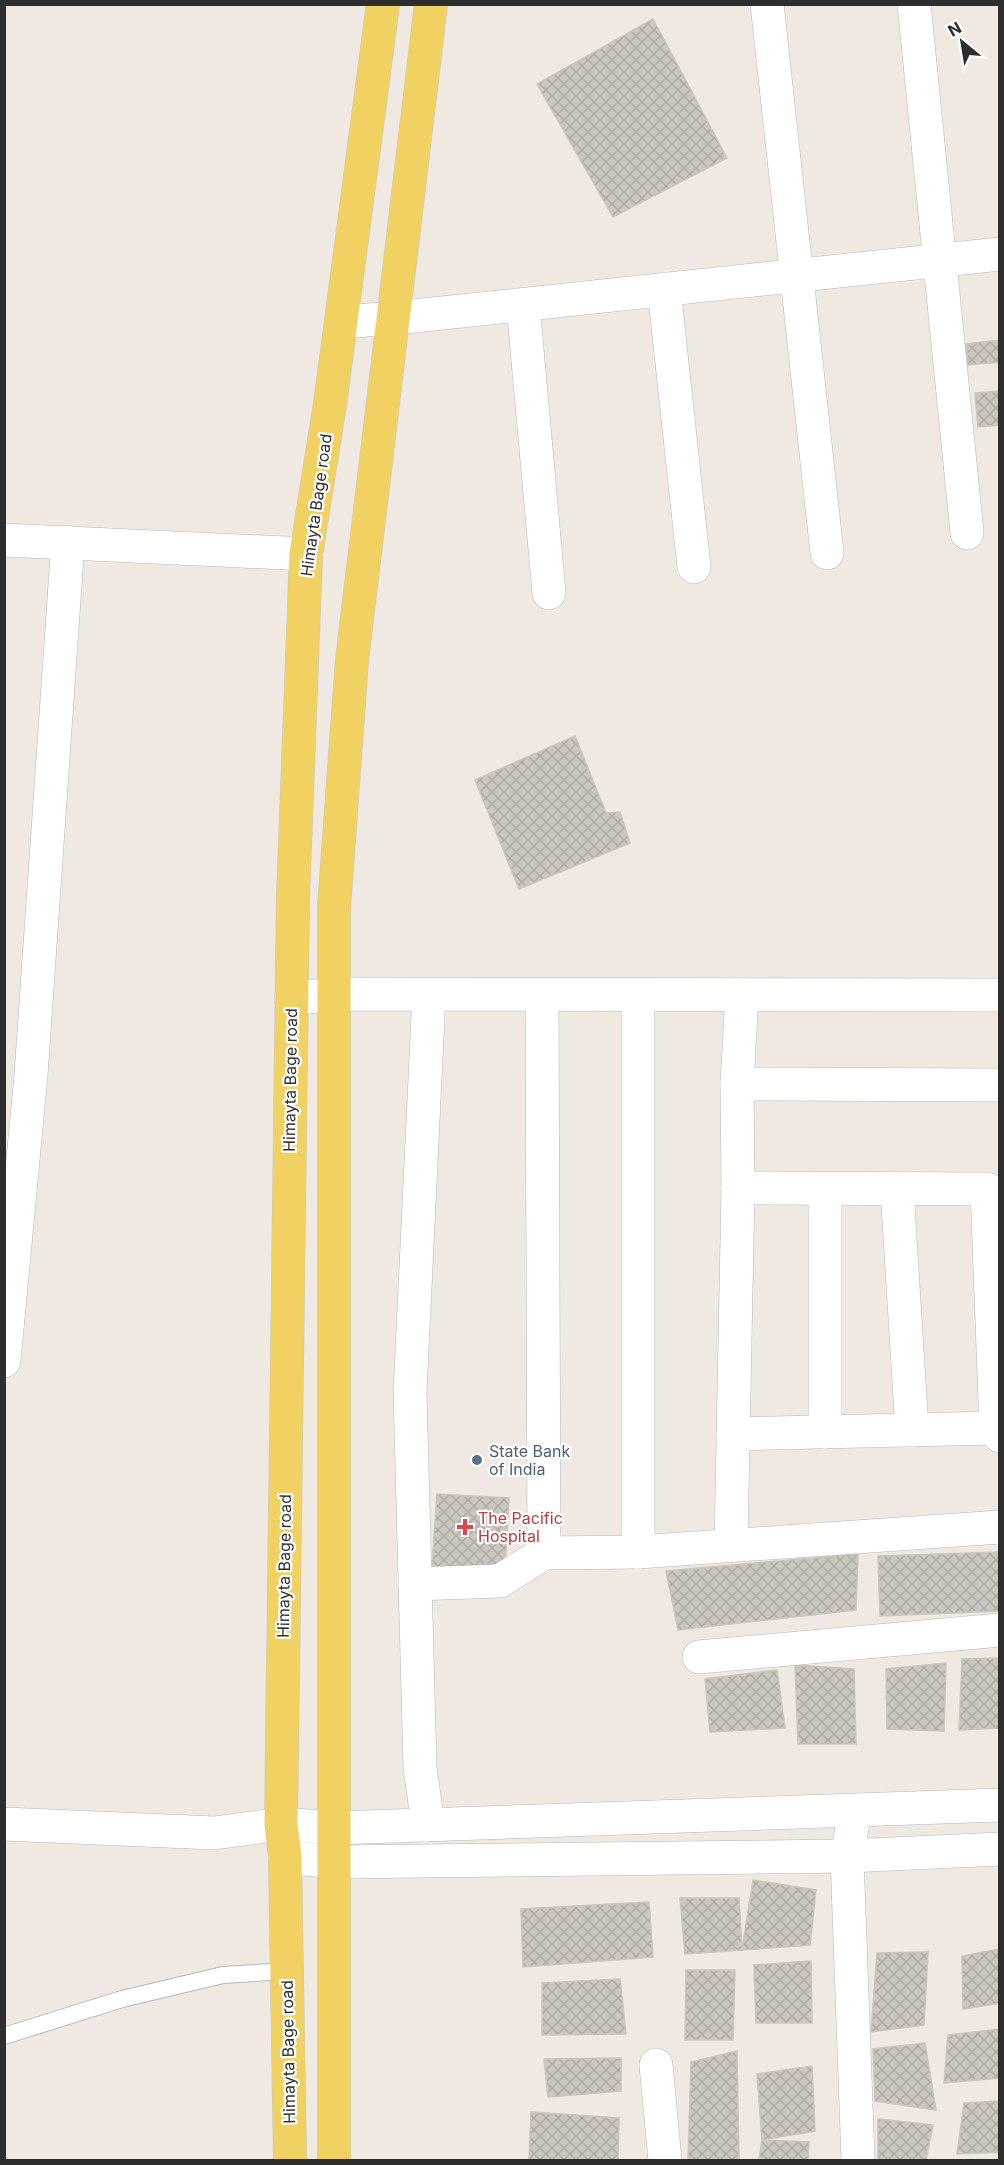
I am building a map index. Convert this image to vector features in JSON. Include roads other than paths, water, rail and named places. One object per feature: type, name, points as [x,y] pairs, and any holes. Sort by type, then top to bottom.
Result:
[{"type":"main road","name":"Himayta Bage road","points":[[290,2160],[285,1857],[281,1824],[291,999],[306,554],[341,322],[383,4]]},
{"type":"main road","points":[[334,2160],[336,1862],[334,907],[352,660],[395,318],[431,4]]},
{"type":"street","points":[[767,4],[827,553]]},
{"type":"street","points":[[914,4],[967,533]]},
{"type":"street","points":[[341,322],[999,255]]},
{"type":"street","points":[[664,289],[694,567]]},
{"type":"street","points":[[523,305],[549,592]]},
{"type":"street","points":[[4,540],[306,554]]},
{"type":"street","points":[[4,1361],[18,1074],[68,542]]},
{"type":"street","points":[[291,999],[334,994],[999,995]]},
{"type":"street","points":[[428,1825],[420,1767],[410,1392],[429,994]]},
{"type":"street","points":[[542,995],[544,1553]]},
{"type":"street","points":[[638,995],[638,1552]]},
{"type":"street","points":[[731,1545],[738,1188],[737,1084],[742,995]]},
{"type":"street","points":[[737,1084],[999,1085]]},
{"type":"street","points":[[734,1434],[912,1430],[998,1432],[987,1189],[738,1188]]},
{"type":"street","points":[[825,1189],[825,1432]]},
{"type":"street","points":[[897,1189],[912,1430]]},
{"type":"street","points":[[415,1584],[500,1581],[544,1553],[638,1552],[999,1527]]},
{"type":"street","points":[[699,1657],[999,1630]]},
{"type":"street","points":[[4,1824],[214,1833],[281,1824],[335,1828],[999,1805]]},
{"type":"street","points":[[855,1811],[847,1856],[858,2160]]},
{"type":"street","points":[[214,1833],[285,1857],[336,1862],[847,1856],[999,1849]]},
{"type":"street","points":[[656,2065],[665,2160]]},
{"type":"lane","points":[[4,2036],[122,1999],[224,1975],[287,1971]]},
{"type":"place","name":"State Bank of India","points":[[477,1460]]},
{"type":"place","name":"The Pacific Hospital","points":[[465,1527]]}]
